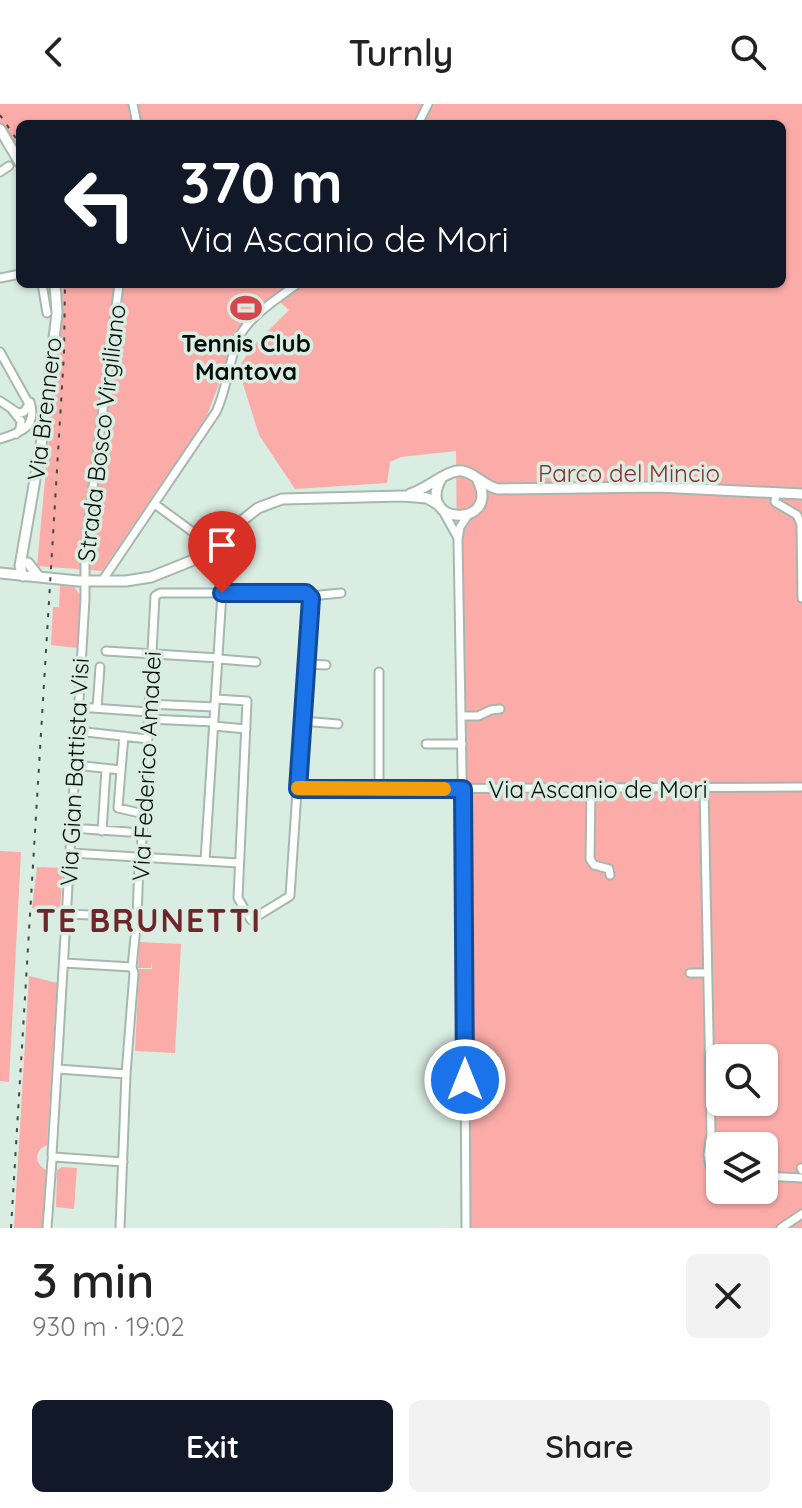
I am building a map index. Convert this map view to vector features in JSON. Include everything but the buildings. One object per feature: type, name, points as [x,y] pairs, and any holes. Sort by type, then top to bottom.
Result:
[{"type":"main road","points":[[0,129],[15,165]]},
{"type":"main road","name":"Via Brennero","points":[[23,576],[20,566],[57,313],[55,288]]},
{"type":"main road","points":[[403,496],[426,489],[450,472],[460,471],[492,488],[658,487],[802,494]]},
{"type":"main road","points":[[440,507],[436,492],[441,479]]},
{"type":"main road","points":[[477,480],[482,495],[479,504]]},
{"type":"main road","points":[[1,575],[84,581],[141,579],[181,566],[209,548],[258,508],[273,501],[403,496],[427,498],[454,516],[468,515],[494,495],[516,489]]},
{"type":"main road","name":"Via Brennero","points":[[23,576],[28,563],[27,533]]},
{"type":"main road","name":"Via Brennero","points":[[1,575],[17,564],[27,533]]},
{"type":"main road","points":[[28,563],[42,579]]},
{"type":"street","points":[[0,172],[15,165]]},
{"type":"street","points":[[43,288],[47,313]]},
{"type":"street","name":"Strada Bosco Virgiliano","points":[[84,581],[85,549],[118,288]]},
{"type":"street","points":[[102,581],[216,412],[225,393],[243,330],[292,288]]},
{"type":"street","points":[[0,352],[32,408],[30,424],[22,433],[0,439]]},
{"type":"street","points":[[13,411],[24,412],[29,404],[26,396]]},
{"type":"street","points":[[0,401],[13,411],[21,425],[18,432],[10,436]]},
{"type":"street","points":[[776,492],[775,502],[797,515],[801,524],[802,598]]},
{"type":"street","points":[[156,505],[197,535]]},
{"type":"street","points":[[440,507],[458,540]]},
{"type":"street","points":[[466,1228],[458,540],[460,527],[468,515]]},
{"type":"street","name":"Via Gian Battista Visi","points":[[47,1228],[84,581]]},
{"type":"street","name":"Via Federico Amadei","points":[[120,1228],[126,1074],[155,596],[160,593],[222,593]]},
{"type":"street","points":[[205,861],[222,593],[306,593],[310,596],[341,593]]},
{"type":"street","points":[[149,712],[247,701],[238,898],[251,920],[290,896],[310,596]]},
{"type":"street","points":[[106,651],[256,662]]},
{"type":"street","points":[[307,664],[326,665]]},
{"type":"street","points":[[97,708],[100,667]]},
{"type":"street","points":[[379,672],[379,789]]},
{"type":"street","points":[[78,707],[149,712],[246,729]]},
{"type":"street","points":[[461,716],[478,716],[500,709]]},
{"type":"street","points":[[302,721],[338,724]]},
{"type":"street","points":[[77,731],[148,739]]},
{"type":"street","points":[[118,808],[124,736]]},
{"type":"street","points":[[426,744],[462,744]]},
{"type":"street","points":[[75,765],[121,770]]},
{"type":"street","points":[[102,831],[106,769]]},
{"type":"street","name":"Via Ascanio de Mori","points":[[298,789],[802,787]]},
{"type":"street","points":[[704,788],[711,1132]]},
{"type":"street","points":[[591,789],[590,859],[594,865],[609,869],[610,875]]},
{"type":"street","points":[[103,809],[118,808],[144,814]]},
{"type":"street","points":[[85,829],[129,832]]},
{"type":"street","points":[[70,853],[239,863]]},
{"type":"street","points":[[67,914],[137,917]]},
{"type":"street","points":[[64,963],[132,967]]},
{"type":"street","points":[[690,973],[707,973]]},
{"type":"street","points":[[58,1069],[126,1074]]},
{"type":"street","points":[[53,1157],[123,1162]]},
{"type":"street","points":[[778,1177],[802,1178]]},
{"type":"street","points":[[781,1228],[802,1214]]},
{"type":"green space","name":"Parco del Mincio","points":[[0,104],[802,104],[802,1228],[463,1228],[456,451],[401,457],[390,462],[387,483],[295,489],[259,435],[238,368],[253,346],[289,310],[275,298],[240,329],[206,418],[102,571],[37,566],[63,288],[786,288],[786,120],[16,120],[16,149],[0,123]]},
{"type":"green space","points":[[60,586],[74,587],[81,596],[77,648],[51,645],[53,607],[59,607]]},
{"type":"green space","points":[[0,851],[21,852],[9,1082],[0,1081]]},
{"type":"green space","points":[[37,867],[63,868],[60,910],[32,908]]},
{"type":"green space","points":[[139,942],[181,944],[175,1053],[135,1051],[139,969],[152,969],[152,961],[151,968],[138,968]]},
{"type":"green space","points":[[29,976],[57,983],[47,1145],[37,1157],[46,1170],[42,1228],[14,1228]]},
{"type":"green space","points":[[62,1167],[77,1168],[74,1209],[56,1207],[57,1170]]},
{"type":"railway","points":[[0,115],[16,138]]},
{"type":"railway","points":[[11,1228],[64,354],[65,288]]},
{"type":"slow traffic","points":[[298,788],[444,789]]},
{"type":"place","name":"Tennis Club Mantova","points":[[246,308]]},
{"type":"district","name":"TE BRUNETTI","points":[[149,920]]},
{"type":"route","points":[[222,593],[306,593],[311,598],[298,789],[463,789],[465,1080]]}]
